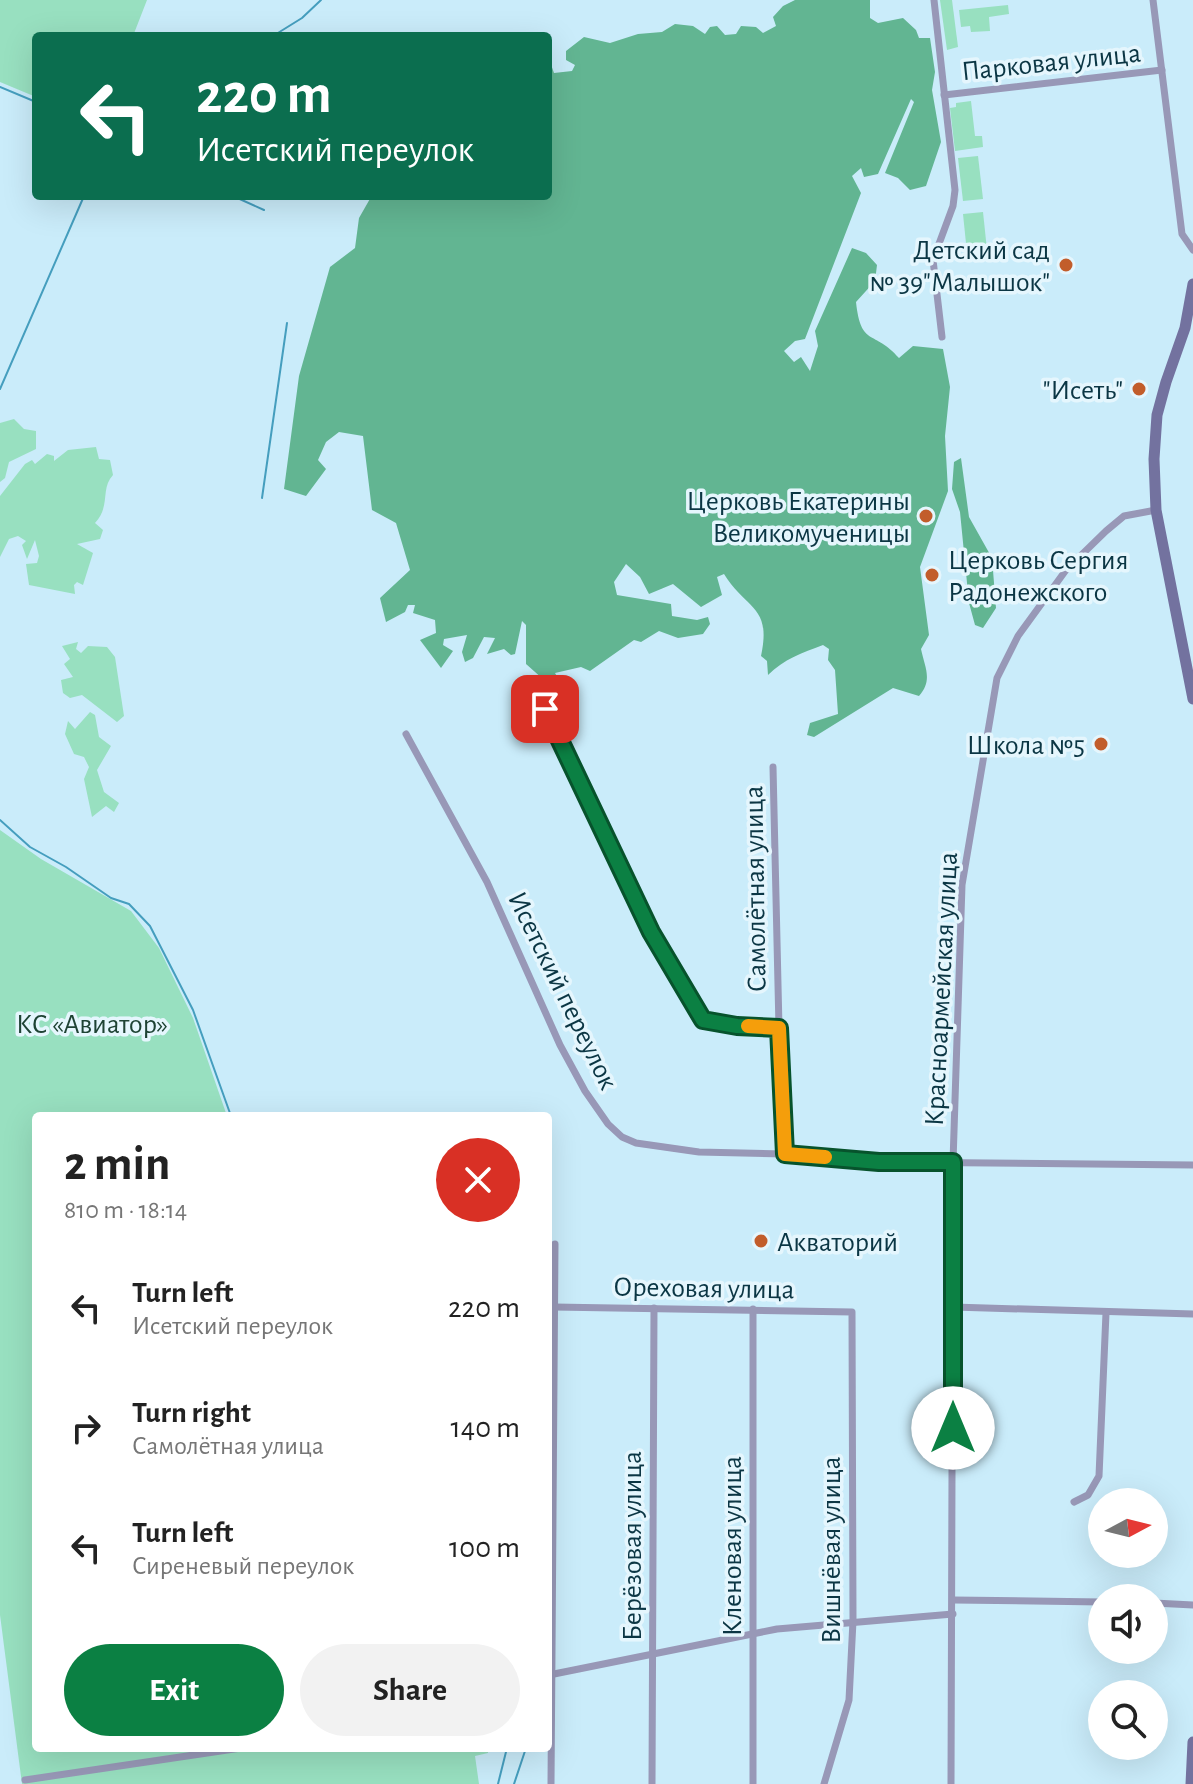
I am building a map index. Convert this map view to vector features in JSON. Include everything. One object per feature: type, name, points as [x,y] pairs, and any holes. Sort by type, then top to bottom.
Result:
[{"type":"street","name":"Парковая улица","points":[[934,0],[955,190],[953,206],[933,260],[942,337]]},
{"type":"street","points":[[1153,0],[1182,234],[1193,250]]},
{"type":"street","name":"Парковая улица","points":[[944,95],[1162,70]]},
{"type":"street","points":[[1193,284],[1185,328],[1157,415],[1154,459],[1156,510],[1193,699]]},
{"type":"street","name":"Красноармейская улица","points":[[951,1784],[953,1162],[962,885],[997,678],[1018,636],[1066,570],[1124,516],[1156,510]]},
{"type":"street","points":[[545,709],[651,932],[703,1020],[737,1026],[779,1028]]},
{"type":"street","name":"Исетский переулок","points":[[406,734],[487,882],[560,1045],[585,1091],[608,1124],[622,1137],[636,1143],[699,1152],[785,1154],[879,1162],[1193,1165]]},
{"type":"street","name":"Самолётная улица","points":[[773,767],[785,1154]]},
{"type":"street","points":[[552,1490],[555,1244]]},
{"type":"street","name":"Ореховая улица","points":[[554,1307],[852,1312]]},
{"type":"street","points":[[953,1307],[1193,1314]]},
{"type":"street","name":"Берёзовая улица","points":[[652,1784],[654,1308]]},
{"type":"street","name":"Кленовая улица","points":[[753,1309],[753,1784]]},
{"type":"street","name":"Вишнёвая улица","points":[[824,1784],[849,1700],[853,1621],[852,1312]]},
{"type":"street","points":[[1074,1502],[1088,1495],[1099,1476],[1106,1313]]},
{"type":"street","points":[[953,1600],[1088,1602]]},
{"type":"street","points":[[1168,1604],[1193,1605]]},
{"type":"street","points":[[552,1674],[753,1634],[853,1621],[953,1614]]},
{"type":"street","points":[[1191,1784],[1193,1742]]},
{"type":"street","points":[[25,1780],[214,1752]]},
{"type":"street","points":[[551,1752],[551,1784]]},
{"type":"green space","points":[[0,0],[147,0],[135,32],[32,32],[32,95],[0,82]]},
{"type":"green space","points":[[795,0],[870,0],[870,18],[878,23],[903,18],[916,30],[919,38],[930,38],[935,72],[932,90],[941,142],[926,186],[910,190],[898,178],[885,173],[914,102],[911,99],[878,174],[864,177],[861,168],[852,176],[861,193],[805,339],[795,341],[784,351],[794,362],[801,357],[810,371],[818,346],[815,331],[852,248],[866,253],[877,265],[875,281],[856,302],[865,332],[899,358],[913,346],[943,349],[950,387],[945,436],[948,491],[920,567],[929,635],[921,649],[927,674],[926,685],[919,696],[893,688],[814,737],[807,735],[810,723],[838,714],[835,670],[828,660],[829,649],[823,645],[801,654],[768,675],[767,661],[761,656],[763,627],[760,617],[724,574],[717,577],[722,595],[701,607],[673,584],[649,594],[640,577],[626,564],[614,582],[617,595],[671,604],[672,616],[697,620],[708,617],[710,624],[703,634],[678,638],[659,631],[641,642],[634,640],[590,671],[581,667],[555,673],[562,685],[579,687],[561,695],[526,664],[526,625],[522,621],[515,654],[511,655],[504,649],[487,654],[495,638],[484,637],[473,658],[465,662],[462,652],[467,635],[444,639],[443,645],[453,651],[441,668],[420,640],[436,633],[435,620],[413,613],[415,605],[408,605],[405,612],[386,622],[380,598],[410,570],[396,523],[372,510],[363,436],[339,432],[326,442],[318,460],[326,469],[306,496],[284,489],[299,376],[330,267],[355,248],[359,218],[369,200],[552,200],[552,67],[554,73],[572,71],[575,65],[566,60],[566,51],[584,37],[610,43],[638,34],[662,32],[675,24],[693,26],[705,34],[710,27],[717,26],[725,35],[736,34],[741,26],[756,27],[763,33],[776,26],[773,17],[783,6]]},
{"type":"green space","points":[[940,0],[952,0],[958,47],[947,50]]},
{"type":"green space","points":[[1008,5],[1009,14],[989,17],[990,31],[971,32],[970,26],[961,27],[959,10]]},
{"type":"green space","points":[[971,101],[975,136],[982,136],[983,147],[955,151],[950,108],[956,107],[956,103]]},
{"type":"green space","points":[[978,156],[983,199],[963,201],[958,158]]},
{"type":"green space","points":[[983,212],[987,250],[967,253],[963,214]]},
{"type":"green space","points":[[14,419],[24,429],[36,431],[36,449],[9,462],[5,478],[0,482],[0,423]]},
{"type":"green space","points":[[96,447],[99,459],[110,460],[113,475],[107,486],[103,510],[95,523],[103,530],[100,539],[77,544],[93,553],[83,585],[77,582],[74,585],[75,594],[29,585],[26,564],[37,563],[39,556],[35,540],[27,559],[22,545],[26,541],[18,536],[9,539],[0,557],[0,496],[25,464],[32,460],[35,464],[47,454],[54,456],[54,461],[68,450]]},
{"type":"green space","points":[[961,458],[969,517],[992,558],[996,608],[983,628],[975,625],[969,603],[960,512],[952,489],[954,462]]},
{"type":"green space","points":[[78,642],[76,649],[81,653],[88,646],[107,647],[115,657],[124,716],[117,722],[82,695],[70,698],[63,693],[61,680],[73,677],[64,664],[70,659],[62,646]]},
{"type":"green space","points":[[90,712],[95,715],[99,737],[111,746],[97,770],[104,792],[119,803],[114,812],[106,806],[92,817],[84,779],[89,767],[84,757],[74,754],[65,734],[68,721],[75,729]]},
{"type":"green space","name":"КС «Авиатор»","points":[[0,830],[41,859],[131,911],[159,948],[193,1018],[226,1112],[32,1112],[32,1752],[488,1752],[475,1756],[479,1784],[22,1784],[0,1615]]},
{"type":"waterway","points":[[279,32],[302,18],[321,0]]},
{"type":"waterway","points":[[0,87],[32,100]]},
{"type":"waterway","points":[[0,389],[82,200]]},
{"type":"waterway","points":[[242,200],[264,210]]},
{"type":"waterway","points":[[262,498],[287,323]]},
{"type":"waterway","points":[[0,820],[30,847],[111,898],[129,904],[150,926],[193,1010],[230,1112]]},
{"type":"waterway","points":[[498,1784],[506,1752]]},
{"type":"waterway","points":[[514,1784],[525,1752]]},
{"type":"slow traffic","points":[[748,1026],[779,1028],[785,1154],[825,1157]]},
{"type":"place","name":"Детский сад № 39\"Малышок\"","points":[[1066,265]]},
{"type":"place","name":"\"Исеть\"","points":[[1139,389]]},
{"type":"place","name":"Церковь Екатерины Великомученицы","points":[[926,516]]},
{"type":"place","name":"Церковь Сергия Радонежского","points":[[932,575]]},
{"type":"place","name":"Школа №5","points":[[1101,744]]},
{"type":"place","name":"Акваторий","points":[[761,1241]]},
{"type":"route","points":[[545,709],[651,932],[703,1020],[737,1026],[779,1028],[785,1154],[879,1162],[953,1162],[953,1428]]}]
